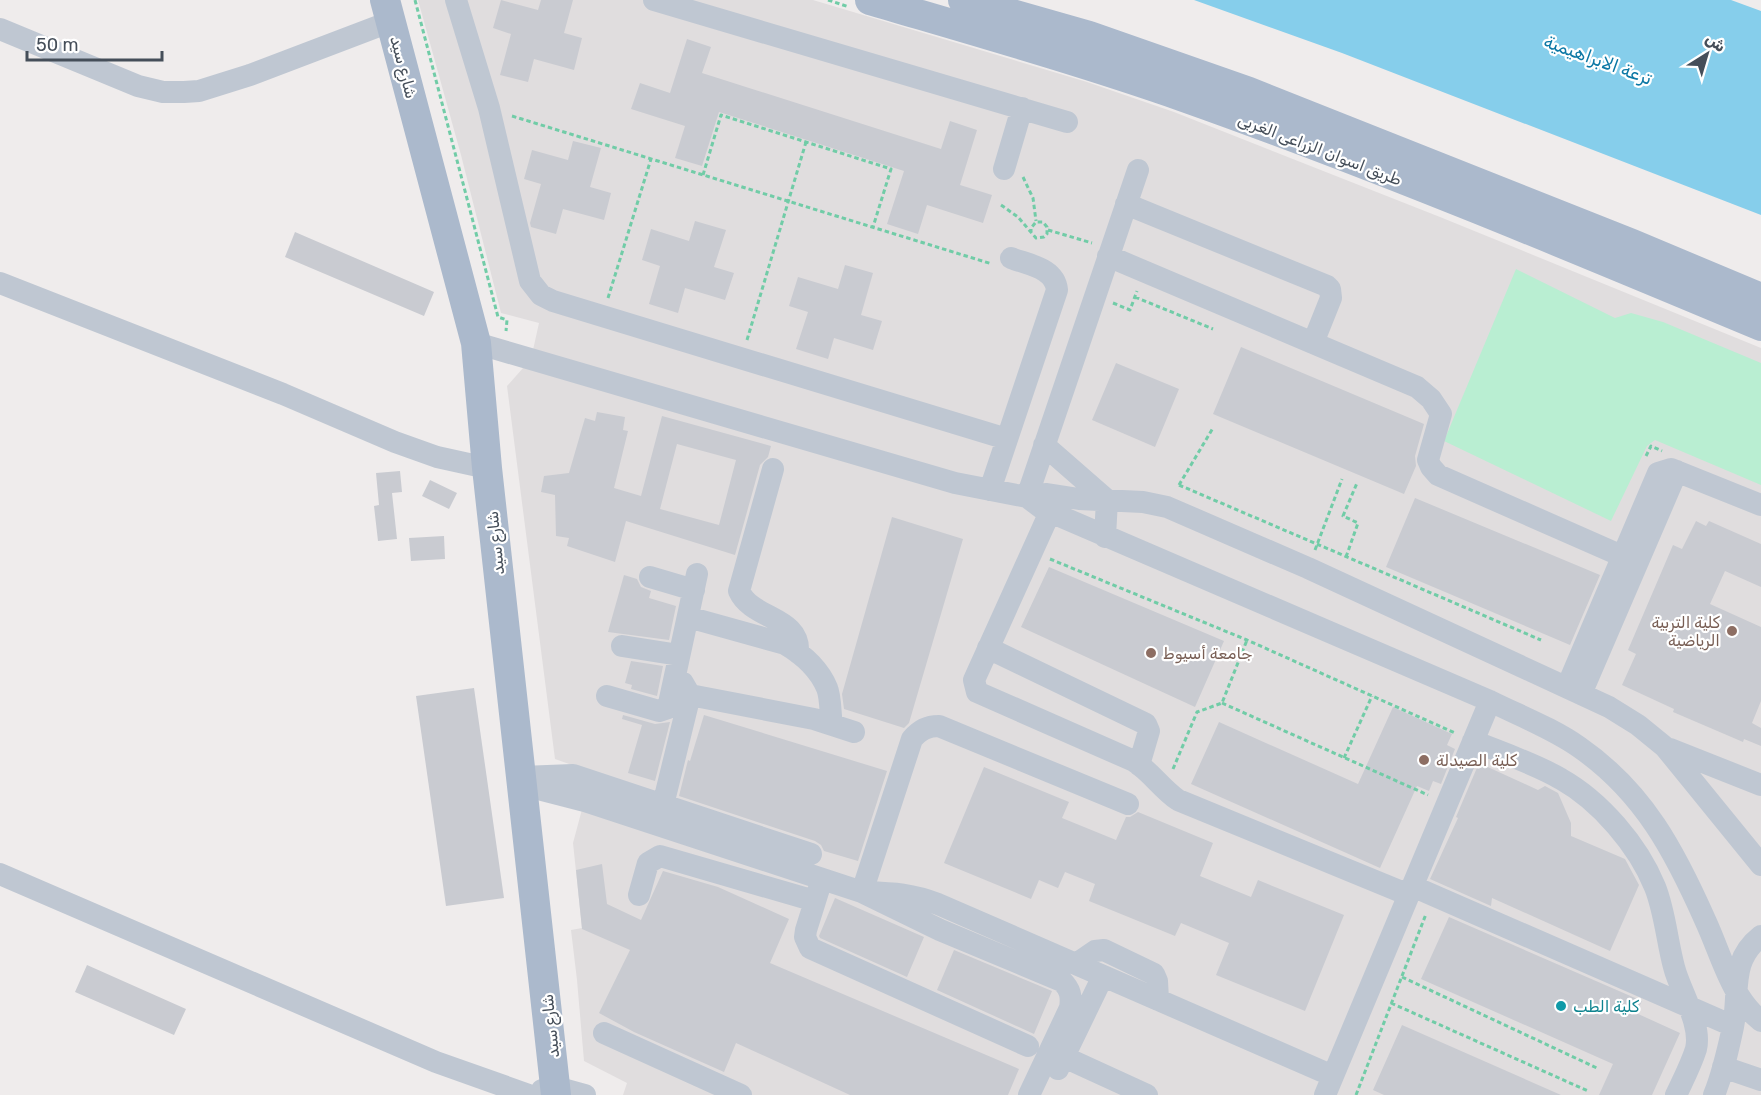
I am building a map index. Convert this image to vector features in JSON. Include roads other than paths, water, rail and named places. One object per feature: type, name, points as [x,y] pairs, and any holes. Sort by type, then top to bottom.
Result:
[{"type":"main road","name":"طريق اسوان الزراعى الغربى","points":[[870,0],[1047,52],[1206,105],[1333,152],[1761,326]]},
{"type":"main road","name":"طريق اسوان الزراعى الغربى","points":[[963,0],[1089,36],[1249,92],[1632,244],[1761,298]]},
{"type":"main road","name":"شارع سيد","points":[[388,11],[476,343],[487,468],[522,781],[542,1093]]},
{"type":"street","points":[[456,0],[489,108],[530,281],[535,289],[547,299],[1007,439]]},
{"type":"street","points":[[654,0],[1066,122]]},
{"type":"street","points":[[0,29],[138,86],[163,92],[184,92],[199,91],[250,75],[388,11]]},
{"type":"street","points":[[1005,165],[1022,108]]},
{"type":"street","points":[[1027,497],[1095,296],[1101,250],[1126,204],[1138,170]]},
{"type":"street","points":[[1126,204],[1327,286],[1330,289],[1331,298],[1313,343]]},
{"type":"street","points":[[1101,250],[1144,271],[1417,387],[1431,399],[1441,414],[1428,460],[1438,475],[1622,555]]},
{"type":"street","points":[[990,490],[1057,290],[1055,280],[1049,272],[1001,261]]},
{"type":"street","points":[[0,283],[283,394],[395,442],[437,457],[487,468]]},
{"type":"street","points":[[476,343],[925,474],[990,490],[1027,497],[1047,494],[1067,498],[1137,501],[1167,507],[1318,573],[1609,707],[1638,725],[1665,747],[1761,865]]},
{"type":"street","points":[[1044,445],[1107,500]]},
{"type":"street","points":[[774,469],[739,591],[743,600],[752,609],[789,627],[794,632],[799,646],[798,653]]},
{"type":"street","points":[[1574,690],[1622,555],[1654,479],[1664,470],[1677,471],[1761,505]]},
{"type":"street","points":[[1574,690],[1677,471]]},
{"type":"street","points":[[1027,497],[1034,504],[1105,537],[1490,701],[1560,735],[1579,747],[1620,780],[1652,818],[1668,843],[1684,876],[1737,995],[1761,1021]]},
{"type":"street","points":[[1105,537],[1107,500]]},
{"type":"street","points":[[1050,512],[974,680],[977,692],[1139,765],[1178,800],[1410,891],[1433,896],[1733,1026]]},
{"type":"street","points":[[607,696],[662,711],[668,708],[696,582],[650,577]]},
{"type":"street","points":[[688,617],[785,644],[798,653],[814,669],[827,689],[832,725]]},
{"type":"street","points":[[622,646],[680,655]]},
{"type":"street","points":[[988,648],[1146,724],[1149,731],[1139,765]]},
{"type":"street","points":[[663,805],[690,695],[685,685],[674,677]]},
{"type":"street","points":[[690,695],[814,719],[854,732]]},
{"type":"street","points":[[862,892],[918,896],[1158,1000],[1329,1086],[1490,701]]},
{"type":"street","points":[[862,892],[912,739],[930,726],[939,726],[1128,804]]},
{"type":"street","points":[[1473,741],[1560,778],[1595,805],[1625,838],[1647,871],[1656,889],[1673,964],[1695,1026],[1696,1047],[1676,1095]]},
{"type":"street","points":[[1560,778],[1579,747]]},
{"type":"street","points":[[1665,747],[1761,785]]},
{"type":"street","points":[[522,781],[573,775],[811,854]]},
{"type":"street","points":[[522,781],[862,892],[940,930],[1062,981],[1071,996],[1070,1008],[1029,1095]]},
{"type":"street","points":[[1625,838],[1652,818]]},
{"type":"street","points":[[639,895],[648,863],[660,856],[815,901]]},
{"type":"street","points":[[0,874],[436,1062],[542,1093],[585,1095]]},
{"type":"street","points":[[1656,889],[1684,876]]},
{"type":"street","points":[[822,879],[805,937],[807,944],[815,951],[1028,1046]]},
{"type":"street","points":[[1714,1095],[1733,1026],[1737,995],[1736,983],[1741,960],[1761,936]]},
{"type":"street","points":[[1076,964],[1095,951],[1104,950],[1154,974],[1157,981],[1158,1000]]},
{"type":"street","points":[[1046,1095],[1102,976]]},
{"type":"street","points":[[604,1033],[741,1095]]},
{"type":"street","points":[[1064,1057],[1147,1095]]},
{"type":"street","points":[[1723,1066],[1756,1081]]},
{"type":"water","name":"ترعة الابراهيمية","points":[[1194,0],[1731,0],[1761,11],[1761,215],[1342,53]]},
{"type":"place","name":"كلية التربية الرياضية","points":[[1732,631]]},
{"type":"place","name":"جامعة أسيوط","points":[[1151,653]]},
{"type":"place","name":"كلية الصيدلة","points":[[1424,760]]},
{"type":"place","name":"كلية الطب","points":[[1561,1006]]}]
